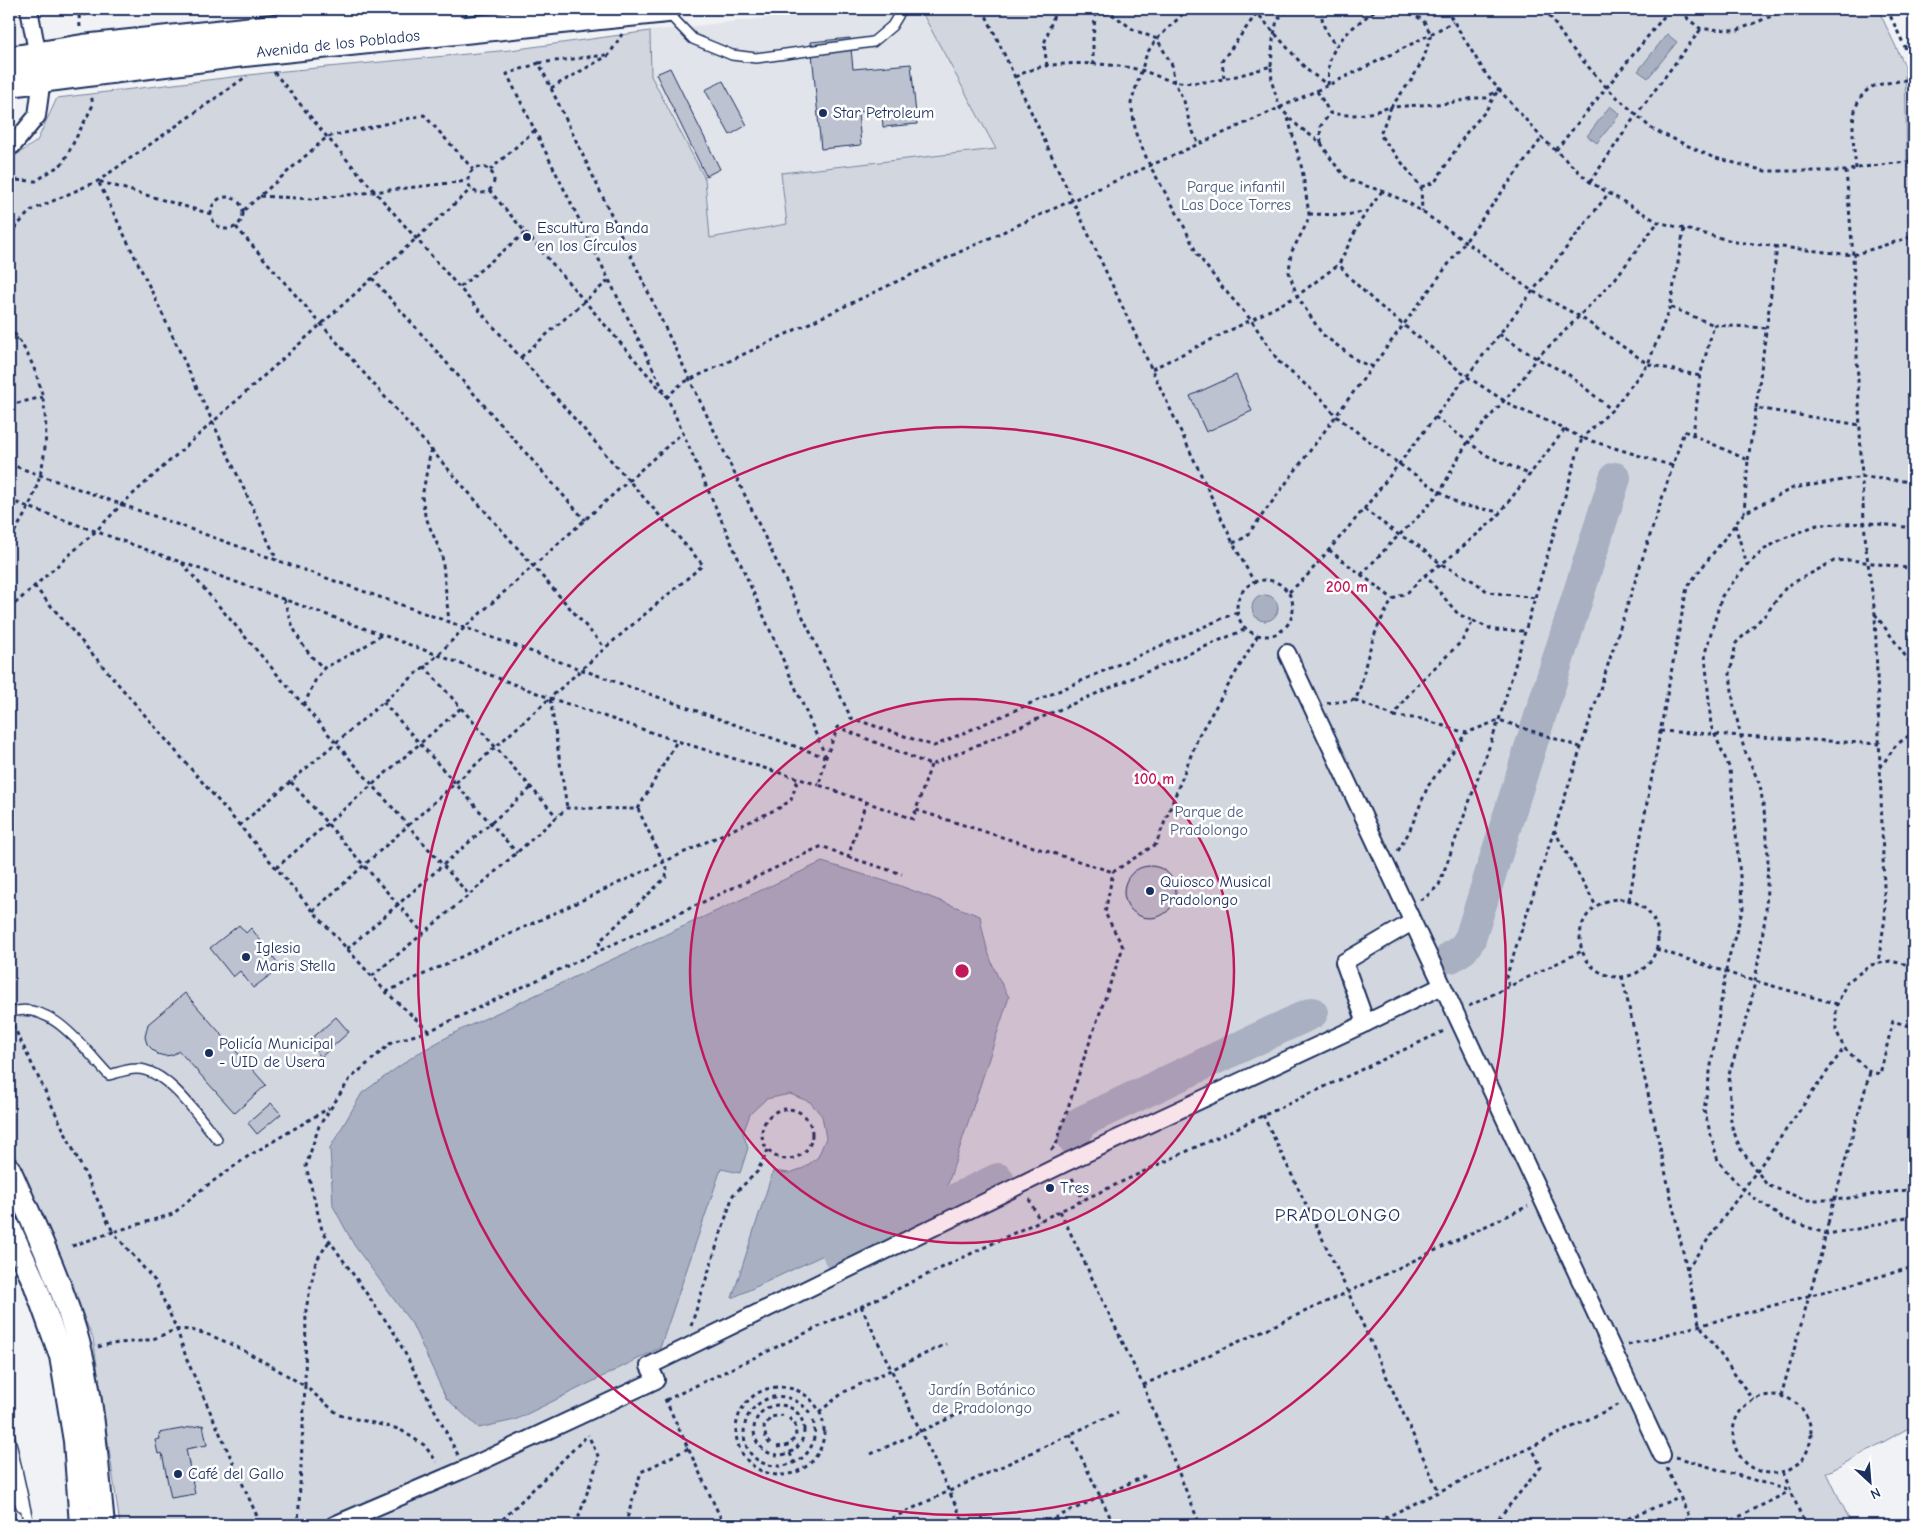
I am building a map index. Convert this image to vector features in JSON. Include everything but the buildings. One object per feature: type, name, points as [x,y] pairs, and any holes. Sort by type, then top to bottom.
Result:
[{"type":"main road","name":"Avenida de los Poblados","points":[[9,83],[83,48],[454,9]]},
{"type":"main road","name":"Avenida de los Poblados","points":[[9,60],[40,67],[245,53],[666,9]]},
{"type":"street","points":[[9,146],[13,145],[37,116],[40,67],[29,9]]},
{"type":"street","points":[[1287,654],[1662,1455]]},
{"type":"street","points":[[1366,1023],[1344,962],[1409,914]]},
{"type":"street","points":[[334,1525],[579,1417],[656,1380],[649,1366],[1065,1163],[1442,986]]},
{"type":"street","points":[[9,1170],[56,1275],[80,1351],[94,1430],[102,1525]]},
{"type":"street","points":[[9,1228],[35,1284],[61,1356],[75,1441],[81,1525]]},
{"type":"lane","points":[[666,9],[677,25],[694,39],[732,55],[756,58],[873,42],[892,26],[900,9]]},
{"type":"lane","points":[[9,1012],[17,1010],[35,1011],[57,1021],[109,1074],[136,1069],[154,1073],[168,1082],[217,1138]]},
{"type":"lane","points":[[9,1432],[28,1525]]},
{"type":"lane","points":[[9,1476],[28,1525]]},
{"type":"path","points":[[983,9],[1233,543],[1254,582]]},
{"type":"path","points":[[1046,66],[1044,44],[1056,9]]},
{"type":"path","points":[[1188,9],[1157,39],[1147,53],[1131,103],[1136,134],[1150,166],[1181,220],[1197,254],[1222,288],[1251,320],[1279,362],[1321,398],[1336,416],[1399,464],[1460,504],[1500,512]]},
{"type":"path","points":[[1289,9],[1277,20],[1274,32],[1271,66],[1272,83],[1280,108],[1298,126],[1321,143],[1332,162],[1348,180],[1382,191],[1409,203],[1532,291],[1579,316],[1648,364],[1700,376]]},
{"type":"path","points":[[1323,9],[1321,15],[1325,30],[1336,46]]},
{"type":"path","points":[[1328,85],[1329,64],[1336,46],[1348,33],[1377,9]]},
{"type":"path","points":[[1403,9],[1423,20],[1431,34],[1424,58],[1412,79],[1391,107],[1380,135],[1421,187],[1422,212]]},
{"type":"path","points":[[1446,9],[1487,76],[1542,138],[1590,182],[1658,222],[1736,242],[1853,255],[1914,236]]},
{"type":"path","points":[[1545,9],[1569,45],[1608,88],[1652,130],[1712,157],[1765,171],[1846,171],[1856,168],[1914,162],[1914,146]]},
{"type":"path","points":[[1556,150],[1670,9]]},
{"type":"path","points":[[1683,9],[1688,19],[1701,29],[1738,30],[1774,15],[1782,9]]},
{"type":"path","points":[[1887,9],[1914,66]]},
{"type":"path","points":[[1093,65],[1093,37],[1096,10],[1112,14],[1134,30],[1157,39],[1172,65],[1174,81],[1184,101],[1190,125],[1199,145]]},
{"type":"path","points":[[1224,78],[1222,61],[1257,11],[1307,70],[1328,85]]},
{"type":"path","points":[[551,88],[609,55],[622,34],[621,14]]},
{"type":"path","points":[[666,397],[682,383],[1073,200],[1280,108],[1453,22]]},
{"type":"path","points":[[1590,182],[1636,115],[1701,29]]},
{"type":"path","points":[[609,55],[540,63],[507,74],[666,397],[826,757]]},
{"type":"path","points":[[540,63],[850,718],[934,746],[1237,612]]},
{"type":"path","points":[[1015,76],[1039,67],[1070,63],[1142,70],[1174,81],[1210,81],[1245,74],[1271,66]]},
{"type":"path","points":[[274,72],[327,137],[703,565],[604,648],[313,911]]},
{"type":"path","points":[[9,236],[30,211],[98,181],[248,75]]},
{"type":"path","points":[[1856,168],[1853,122],[1858,101],[1871,88],[1914,78]]},
{"type":"path","points":[[1330,113],[1350,116],[1371,114],[1391,107],[1432,105],[1474,98],[1486,98],[1499,89]]},
{"type":"path","points":[[1421,187],[1435,182],[1467,132],[1485,112],[1499,89]]},
{"type":"path","points":[[1316,90],[1330,113]]},
{"type":"path","points":[[1321,143],[1320,127],[1330,113]]},
{"type":"path","points":[[244,210],[238,201],[228,197],[218,200],[212,209],[212,220],[225,230],[236,227],[242,220],[244,210],[327,137],[424,115],[473,169]]},
{"type":"path","points":[[1288,116],[1302,169],[1310,214],[1291,253],[1289,272],[1298,296],[1322,334],[1358,361],[1373,367]]},
{"type":"path","points":[[490,170],[535,130]]},
{"type":"path","points":[[1233,543],[1246,537],[1542,138]]},
{"type":"path","points":[[481,167],[490,170],[494,182],[490,190],[482,194],[471,189],[467,181],[473,169],[481,167]]},
{"type":"path","points":[[1846,171],[1853,255],[1863,505],[1874,614],[1885,918],[1878,963]]},
{"type":"path","points":[[98,181],[211,214]]},
{"type":"path","points":[[98,181],[277,560]]},
{"type":"path","points":[[260,196],[313,198],[467,181]]},
{"type":"path","points":[[9,609],[96,531],[122,504],[471,189]]},
{"type":"path","points":[[490,190],[666,397]]},
{"type":"path","points":[[1152,369],[1298,296],[1339,264],[1360,222],[1382,191]]},
{"type":"path","points":[[1289,592],[1305,578],[1364,509],[1608,194]]},
{"type":"path","points":[[1310,214],[1346,215],[1368,211]]},
{"type":"path","points":[[1361,575],[1418,518],[1441,491],[1454,464],[1468,442],[1522,380],[1536,358],[1615,279],[1658,222]]},
{"type":"path","points":[[236,227],[604,648]]},
{"type":"path","points":[[1409,914],[1439,886],[1499,720],[1582,438],[1612,410],[1648,364],[1670,307],[1684,229]]},
{"type":"path","points":[[460,287],[526,232]]},
{"type":"path","points":[[1744,512],[1748,460],[1777,247]]},
{"type":"path","points":[[1339,264],[1350,278],[1403,326],[1466,376],[1502,401],[1582,438],[1673,466]]},
{"type":"path","points":[[372,278],[584,520]]},
{"type":"path","points":[[521,357],[609,280]]},
{"type":"path","points":[[1670,307],[1714,325],[1766,328]]},
{"type":"path","points":[[1693,435],[1700,376],[1714,325]]},
{"type":"path","points":[[9,327],[18,338],[33,365],[43,397],[47,429],[44,462],[36,494],[21,524],[9,539]]},
{"type":"path","points":[[1499,334],[1536,358],[1568,374],[1612,410]]},
{"type":"path","points":[[9,344],[18,338]]},
{"type":"path","points":[[9,405],[43,397]]},
{"type":"path","points":[[1756,408],[1860,425]]},
{"type":"path","points":[[1435,417],[1486,455],[1531,475]]},
{"type":"path","points":[[1355,700],[1360,692],[1366,660],[1379,622],[1393,599],[1408,592],[1425,575],[1495,519],[1565,429]]},
{"type":"path","points":[[1509,986],[1506,978],[1684,431],[1748,460]]},
{"type":"path","points":[[240,826],[438,655],[465,627],[682,433]]},
{"type":"path","points":[[431,449],[422,497],[430,530],[442,555],[449,622]]},
{"type":"path","points":[[9,464],[826,757]]},
{"type":"path","points":[[1628,900],[1687,587],[1744,512],[1793,488],[1863,477],[1914,482]]},
{"type":"path","points":[[9,500],[382,634],[550,698],[677,741],[819,785],[913,819],[931,765]]},
{"type":"path","points":[[1364,509],[1399,535],[1415,543],[1441,564],[1475,582],[1488,592],[1535,598]]},
{"type":"path","points":[[1914,528],[1870,523],[1817,525],[1782,538],[1765,549],[1747,565],[1722,596],[1705,653],[1711,726],[1730,769],[1742,908],[1726,964],[1704,1110],[1718,1161],[1742,1189],[1782,1218],[1826,1234],[1863,1228],[1914,1214]]},
{"type":"path","points":[[1735,525],[1747,565]]},
{"type":"path","points":[[1329,550],[1393,599]]},
{"type":"path","points":[[1914,569],[1868,562],[1834,561],[1787,586],[1766,614],[1736,643],[1730,674],[1734,707],[1744,749],[1760,785],[1768,858],[1766,912],[1755,981],[1749,1012],[1729,1074],[1731,1124],[1740,1148],[1767,1185],[1806,1200],[1835,1200],[1914,1189]]},
{"type":"path","points":[[182,562],[372,785],[469,895]]},
{"type":"path","points":[[1425,575],[1458,614],[1494,630],[1525,631]]},
{"type":"path","points":[[1267,579],[1279,583],[1289,592],[1293,600],[1291,619],[1286,627],[1274,634],[1258,635],[1246,629],[1240,621],[1237,612],[1238,600],[1244,589],[1254,582],[1267,579]]},
{"type":"path","points":[[34,586],[313,911],[386,992],[429,1031]]},
{"type":"path","points":[[284,599],[298,640],[311,658],[324,668]]},
{"type":"path","points":[[1874,614],[1914,668]]},
{"type":"path","points":[[1394,716],[1404,700],[1423,679],[1462,641],[1473,621]]},
{"type":"path","points":[[819,785],[826,757],[838,727],[931,765],[1246,629]]},
{"type":"path","points":[[304,705],[324,668],[362,648],[382,634]]},
{"type":"path","points":[[1050,1151],[1056,1145],[1123,947],[1104,913],[1113,872],[1156,844],[1200,735],[1258,635]]},
{"type":"path","points":[[424,666],[557,817]]},
{"type":"path","points":[[550,698],[567,808]]},
{"type":"path","points":[[1311,705],[1355,700],[1394,716],[1422,719],[1466,733]]},
{"type":"path","points":[[383,702],[517,852]]},
{"type":"path","points":[[276,868],[461,708]]},
{"type":"path","points":[[1385,863],[1398,850],[1409,832],[1428,786],[1466,733],[1499,720],[1580,747]]},
{"type":"path","points":[[1660,730],[1879,744]]},
{"type":"path","points":[[1880,768],[1896,745],[1914,732]]},
{"type":"path","points":[[638,809],[677,741]]},
{"type":"path","points":[[386,992],[781,807],[791,800],[798,779]]},
{"type":"path","points":[[291,782],[423,933]]},
{"type":"path","points":[[347,949],[531,788]]},
{"type":"path","points":[[848,857],[866,802]]},
{"type":"path","points":[[372,976],[469,895],[567,808],[638,809]]},
{"type":"path","points":[[601,949],[599,942],[666,877],[668,870],[638,809]]},
{"type":"path","points":[[916,810],[1113,872]]},
{"type":"path","points":[[1554,830],[1596,906]]},
{"type":"path","points":[[465,1468],[395,1334],[322,1230],[306,1166],[319,1126],[350,1079],[392,1042],[429,1031],[822,846],[848,857],[902,874]]},
{"type":"path","points":[[1612,900],[1628,900],[1640,905],[1649,913],[1656,924],[1658,936],[1656,949],[1652,959],[1644,968],[1634,974],[1610,976],[1588,962],[1582,951],[1580,938],[1582,926],[1587,915],[1596,906],[1612,900]]},
{"type":"path","points":[[1656,949],[1741,978],[1837,1004]]},
{"type":"path","points":[[724,1525],[666,1400],[1264,1115],[1457,1018],[1509,986],[1582,951]]},
{"type":"path","points":[[1914,966],[1890,960],[1871,965],[1848,982],[1837,1004],[1836,1030],[1844,1048],[1870,1072],[1880,1074],[1893,1021],[1914,1028]]},
{"type":"path","points":[[1622,976],[1699,1324],[1753,1400]]},
{"type":"path","points":[[13,1024],[113,1232],[155,1281],[177,1330],[187,1360],[262,1525]]},
{"type":"path","points":[[1687,1269],[1844,1048]]},
{"type":"path","points":[[1781,1396],[1870,1072]]},
{"type":"path","points":[[72,1246],[173,1214],[198,1192],[247,1158],[332,1106]]},
{"type":"path","points":[[692,1345],[688,1335],[733,1195],[757,1172],[768,1150],[762,1135],[767,1119],[773,1114],[788,1109],[803,1114],[809,1120],[812,1136],[805,1152],[798,1157],[782,1159],[774,1156],[768,1150]]},
{"type":"path","points":[[1264,1115],[1348,1292],[1439,1492]]},
{"type":"path","points":[[1065,1163],[1083,1200]]},
{"type":"path","points":[[1022,1185],[1040,1221]]},
{"type":"path","points":[[1143,1385],[1348,1292],[1542,1199]]},
{"type":"path","points":[[1060,1211],[1143,1385],[1200,1525]]},
{"type":"path","points":[[298,1525],[305,1386],[306,1309],[316,1261],[330,1240]]},
{"type":"path","points":[[1612,1349],[1914,1267]]},
{"type":"path","points":[[861,1306],[965,1525]]},
{"type":"path","points":[[80,1351],[111,1343],[128,1343],[154,1339],[177,1330],[204,1332],[250,1354],[305,1386],[338,1415],[399,1430],[424,1446],[446,1475]]},
{"type":"path","points":[[819,1412],[844,1392],[946,1344]]},
{"type":"path","points":[[778,1387],[794,1390],[806,1396],[819,1412],[823,1427],[822,1442],[812,1460],[804,1467],[785,1474],[765,1472],[748,1462],[738,1445],[736,1426],[738,1416],[743,1407],[758,1393],[778,1387]]},
{"type":"path","points":[[791,1398],[794,1390]]},
{"type":"path","points":[[810,1413],[791,1398],[783,1396],[767,1399],[758,1404],[746,1420],[745,1438],[748,1447],[760,1460],[768,1464],[786,1466],[794,1463],[807,1453],[814,1439],[813,1420]]},
{"type":"path","points":[[1762,1396],[1781,1396],[1793,1401],[1803,1409],[1809,1420],[1812,1433],[1810,1446],[1804,1457],[1795,1466],[1783,1472],[1770,1473],[1758,1470],[1747,1464],[1737,1449],[1733,1430],[1737,1418],[1753,1400],[1762,1396]]},
{"type":"path","points":[[1370,1525],[1634,1397]]},
{"type":"path","points":[[767,1399],[770,1407]]},
{"type":"path","points":[[785,1406],[798,1413],[802,1420],[805,1428],[804,1436],[797,1449],[790,1453],[774,1455],[761,1448],[756,1441],[754,1433],[757,1418],[770,1407],[785,1406]]},
{"type":"path","points":[[871,1454],[974,1407]]},
{"type":"path","points":[[877,1525],[1118,1412]]},
{"type":"path","points":[[770,1444],[766,1439],[764,1427],[767,1421],[783,1414]]},
{"type":"path","points":[[738,1416],[746,1420]]},
{"type":"path","points":[[576,1525],[599,1458],[579,1417]]},
{"type":"path","points":[[777,1447],[783,1447],[793,1441],[797,1430],[795,1424],[788,1417]]},
{"type":"path","points":[[795,1424],[802,1420]]},
{"type":"path","points":[[1070,1434],[1114,1525]]},
{"type":"path","points":[[497,1525],[588,1435]]},
{"type":"path","points":[[756,1441],[766,1439]]},
{"type":"path","points":[[814,1439],[822,1442]]},
{"type":"path","points":[[625,1525],[641,1472],[688,1448]]},
{"type":"path","points":[[1493,1525],[1541,1467],[1532,1448]]},
{"type":"path","points":[[790,1453],[794,1463]]},
{"type":"path","points":[[1693,1525],[1662,1455],[1670,1455],[1791,1491]]},
{"type":"path","points":[[765,1472],[768,1464]]},
{"type":"path","points":[[1783,1472],[1805,1525]]},
{"type":"path","points":[[1040,1525],[1147,1474]]},
{"type":"path","points":[[1728,1525],[1727,1523],[1791,1491]]},
{"type":"path","points":[[1613,1525],[1679,1497]]},
{"type":"shaded area","name":"Star Petroleum","points":[[845,9],[920,9],[996,149],[781,173],[787,225],[709,238],[705,179],[651,76],[650,31]]},
{"type":"green space","name":"Parque de Pradolongo","points":[[920,9],[1878,9],[1905,66],[1907,162],[1914,178],[1914,1425],[1827,1473],[1852,1525],[120,1525],[93,1338],[9,1146],[9,160],[37,141],[57,98],[274,72],[510,50],[650,31],[651,76],[705,179],[710,238],[787,224],[781,173],[996,149]]},
{"type":"water","points":[[1667,34],[1677,42],[1648,78],[1638,71]]},
{"type":"water","points":[[1610,106],[1620,114],[1597,143],[1587,136]]},
{"type":"water","points":[[1603,474],[1627,481],[1620,488],[1611,490],[1603,481]]},
{"type":"water","points":[[1265,595],[1274,599],[1278,608],[1274,617],[1265,621],[1256,617],[1252,608],[1256,599]]},
{"type":"water","points":[[822,862],[898,885],[980,916],[990,958],[1009,997],[943,1199],[732,1298],[773,1171],[789,1173],[804,1168],[818,1157],[826,1138],[822,1116],[810,1102],[790,1094],[766,1099],[750,1114],[743,1133],[748,1148],[740,1173],[721,1169],[660,1348],[515,1420],[479,1428],[446,1398],[412,1324],[354,1245],[333,1206],[330,1148],[362,1093],[415,1055],[458,1031]]},
{"type":"waterway","points":[[1451,957],[1463,949],[1470,939],[1615,478]]},
{"type":"waterway","points":[[1073,1139],[1081,1122],[1312,1013]]},
{"type":"waterway","points":[[837,1249],[839,1255],[998,1179]]},
{"type":"place","name":"Star Petroleum","points":[[823,113]]},
{"type":"place","name":"Escultura Banda en los Círculos","points":[[527,237]]},
{"type":"place","name":"Quiosco Musical Pradolongo","points":[[1150,891]]},
{"type":"place","name":"Iglesia Maris Stella","points":[[246,957]]},
{"type":"place","name":"Policía Municipal - UID de Usera","points":[[209,1053]]},
{"type":"place","name":"Tres","points":[[1050,1188]]},
{"type":"place","name":"Café del Gallo","points":[[178,1474]]},
{"type":"district","name":"PRADOLONGO","points":[[1338,1215]]},
{"type":"park label","name":"Parque infantil Las Doce Torres","points":[[1236,196]]},
{"type":"park label","name":"Jardín Botánico de Pradolongo","points":[[982,1399]]}]
